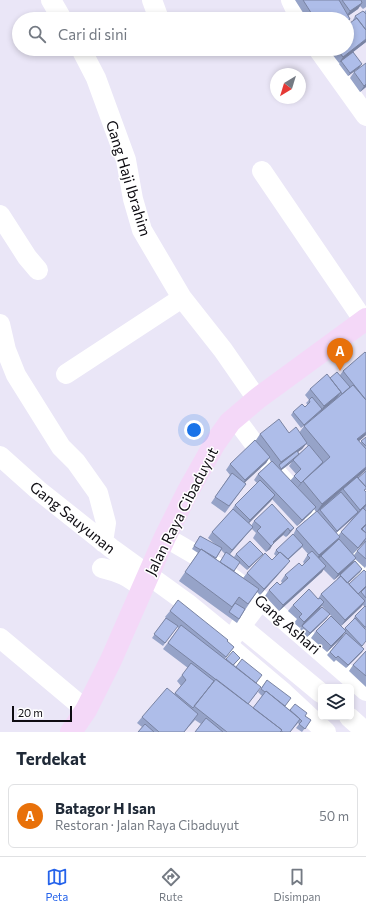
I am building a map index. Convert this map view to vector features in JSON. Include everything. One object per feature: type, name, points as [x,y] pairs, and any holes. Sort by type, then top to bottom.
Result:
[{"type":"main road","name":"Jalan Raya Cibaduyut","points":[[71,732],[86,710],[111,660],[165,537],[205,458],[215,443],[235,418],[257,399],[365,320]]},
{"type":"street","points":[[51,0],[58,12]]},
{"type":"street","points":[[152,0],[156,12]]},
{"type":"street","points":[[291,0],[297,12]]},
{"type":"street","name":"Gang Haji Ibrahim","points":[[85,56],[96,78],[126,160],[133,199],[142,230],[182,298],[223,350],[257,399]]},
{"type":"street","points":[[323,56],[366,116]]},
{"type":"street","points":[[262,171],[365,320]]},
{"type":"street","points":[[0,215],[27,257],[38,270]]},
{"type":"street","points":[[66,374],[182,298]]},
{"type":"street","points":[[0,324],[6,350],[16,374],[62,447],[76,462],[98,493],[106,523],[103,542]]},
{"type":"street","points":[[235,418],[274,470],[329,531],[335,541],[366,574]]},
{"type":"street","name":"Gang Sauyunan","points":[[0,456],[38,490],[103,542],[146,582]]},
{"type":"street","name":"Gang Ashari","points":[[165,537],[220,568],[261,600],[366,691]]},
{"type":"street","points":[[102,568],[119,572],[129,578],[146,582],[187,603],[236,633],[318,692]]},
{"type":"street","points":[[261,600],[236,633],[230,645],[232,649],[284,693],[326,732]]},
{"type":"street","points":[[0,638],[86,710]]},
{"type":"street","points":[[352,720],[366,732]]},
{"type":"building","points":[[303,0],[339,0],[346,12],[311,12]]},
{"type":"building","points":[[342,0],[361,0],[362,3],[350,11]]},
{"type":"building","points":[[363,11],[366,14],[366,30],[355,16]]},
{"type":"building","points":[[357,18],[366,30],[366,39],[354,48],[354,20]]},
{"type":"building","points":[[354,53],[362,64],[350,73],[341,61],[348,56],[354,56]]},
{"type":"building","points":[[366,63],[366,84],[364,86],[354,72]]},
{"type":"building","points":[[365,352],[366,353],[366,400],[343,371]]},
{"type":"building","points":[[337,372],[350,387],[342,394],[330,378]]},
{"type":"building","points":[[327,374],[341,392],[324,406],[310,389]]},
{"type":"building","points":[[353,385],[366,400],[366,432],[357,439],[366,449],[366,467],[322,504],[303,481],[330,457],[304,426]]},
{"type":"building","points":[[312,397],[322,409],[304,425],[293,412],[302,404],[305,407],[310,402],[309,400]]},
{"type":"building","points":[[279,419],[289,433],[296,427],[307,443],[281,462],[260,434]]},
{"type":"building","points":[[366,437],[366,446],[361,441]]},
{"type":"building","points":[[255,440],[270,457],[245,480],[230,464]]},
{"type":"building","points":[[309,445],[323,462],[301,483],[294,476],[301,469],[293,460]]},
{"type":"building","points":[[297,451],[299,454],[281,469],[279,465]]},
{"type":"building","points":[[272,461],[316,507],[302,520],[258,474]]},
{"type":"building","points":[[366,471],[366,487],[358,478]]},
{"type":"building","points":[[232,473],[246,484],[229,506],[215,497]]},
{"type":"building","points":[[357,477],[366,487],[364,490],[366,492],[366,504],[360,510],[343,489]]},
{"type":"building","points":[[260,480],[275,495],[250,520],[235,505]]},
{"type":"building","points":[[341,492],[358,512],[337,531],[320,510]]},
{"type":"building","points":[[272,504],[294,528],[290,531],[288,528],[273,542],[274,543],[271,546],[257,531],[261,527],[254,521]]},
{"type":"building","points":[[363,508],[366,511],[366,524],[361,529],[366,533],[366,538],[358,548],[341,532]]},
{"type":"building","points":[[233,509],[253,527],[232,550],[212,532]]},
{"type":"building","points":[[317,511],[340,537],[319,555],[296,529]]},
{"type":"building","points":[[366,525],[366,533],[362,529]]},
{"type":"building","points":[[293,534],[303,545],[288,559],[276,550]]},
{"type":"building","points":[[200,536],[222,548],[216,558],[194,546]]},
{"type":"building","points":[[339,539],[356,558],[338,574],[321,556]]},
{"type":"building","points":[[250,541],[263,554],[249,567],[236,554]]},
{"type":"building","points":[[366,541],[366,559],[357,551]]},
{"type":"building","points":[[201,549],[259,589],[248,604],[239,597],[232,607],[185,572]]},
{"type":"building","points":[[312,551],[326,566],[283,605],[269,590],[277,582],[280,585],[288,578],[285,575],[299,563],[302,566],[310,558],[307,555]]},
{"type":"building","points":[[226,552],[240,562],[234,571],[220,562]]},
{"type":"building","points":[[280,552],[290,561],[264,589],[247,573],[265,553],[272,560]]},
{"type":"building","points":[[355,561],[362,569],[347,583],[340,575]]},
{"type":"building","points":[[364,570],[366,572],[366,586],[358,594],[349,584]]},
{"type":"building","points":[[341,576],[365,601],[345,620],[321,594]]},
{"type":"building","points":[[366,587],[366,598],[361,592]]},
{"type":"building","points":[[309,589],[318,599],[320,598],[324,602],[304,622],[299,617],[302,614],[293,605]]},
{"type":"building","points":[[178,600],[228,640],[227,641],[234,647],[226,657],[170,611]]},
{"type":"building","points":[[235,603],[245,609],[239,619],[229,612]]},
{"type":"building","points":[[365,606],[366,607],[366,627],[355,616]]},
{"type":"building","points":[[322,607],[330,614],[310,633],[302,626]]},
{"type":"building","points":[[331,616],[346,631],[331,646],[316,631]]},
{"type":"building","points":[[166,618],[178,626],[165,643],[154,634]]},
{"type":"building","points":[[355,618],[366,629],[366,641],[362,646],[345,628]]},
{"type":"building","points":[[181,625],[261,687],[248,704],[168,643]]},
{"type":"building","points":[[346,633],[364,649],[348,665],[338,656],[336,658],[330,652]]},
{"type":"building","points":[[233,651],[240,658],[233,665],[226,659]]},
{"type":"building","points":[[366,651],[366,676],[353,665]]},
{"type":"building","points":[[242,659],[262,675],[256,683],[236,667]]},
{"type":"building","points":[[191,663],[214,681],[193,708],[175,693],[186,680],[182,675]]},
{"type":"building","points":[[216,679],[282,730],[280,732],[227,732],[194,706]]},
{"type":"building","points":[[267,680],[291,698],[285,706],[266,691],[265,692],[261,689]]},
{"type":"building","points":[[167,688],[198,714],[184,732],[159,732],[142,717]]},
{"type":"building","points":[[266,691],[300,719],[290,732],[281,731],[282,730],[253,708]]},
{"type":"building","points":[[295,704],[307,713],[305,716],[311,720],[305,729],[299,724],[302,721],[290,710]]},
{"type":"building","points":[[206,718],[223,732],[195,732]]},
{"type":"building","points":[[145,724],[154,732],[138,732]]},
{"type":"place","name":"Batagor H Isan","points":[[340,371]]}]
